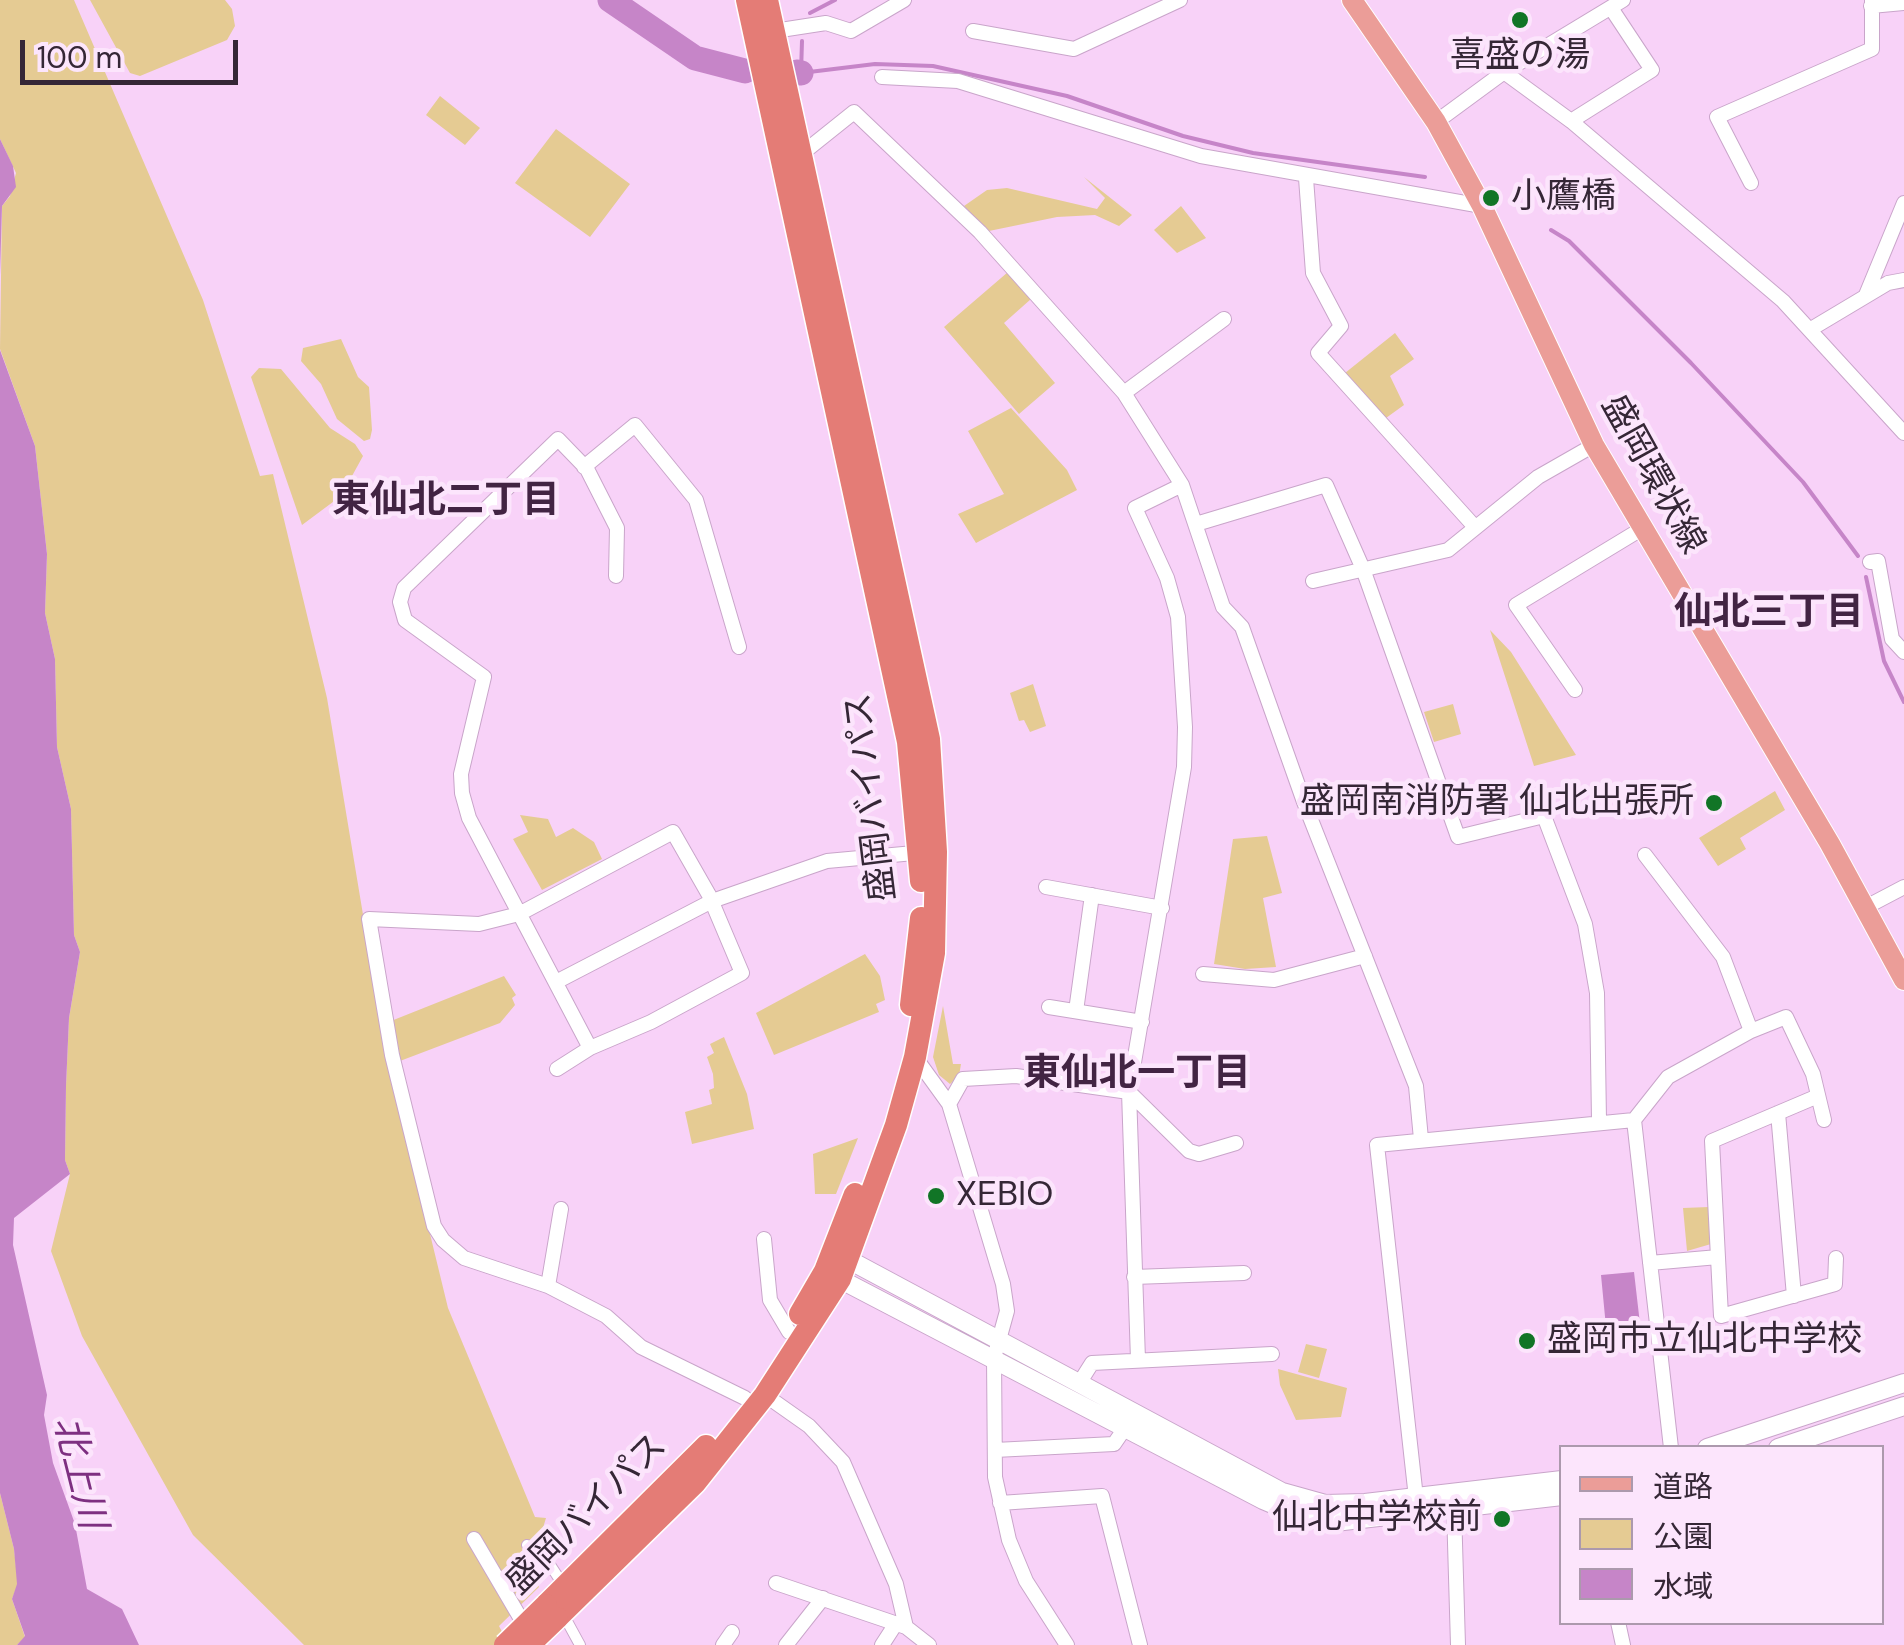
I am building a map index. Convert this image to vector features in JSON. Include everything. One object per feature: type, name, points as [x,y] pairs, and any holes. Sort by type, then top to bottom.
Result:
[{"type":"highway","name":"盛岡バイパス","points":[[747,0],[908,742],[928,852],[910,1019],[837,1265],[788,1332],[755,1396]]},
{"type":"highway","name":"盛岡バイパス","points":[[532,1645],[557,1615],[695,1483],[837,1265],[915,1056],[934,953],[928,852],[928,740],[767,0]]},
{"type":"highway","name":"盛岡バイパス","points":[[504,1645],[557,1615]]},
{"type":"main road","name":"盛岡環状線","points":[[1352,0],[1436,122],[1482,206],[1594,444],[1866,906],[1904,980]]},
{"type":"street","points":[[774,31],[826,23],[851,31],[904,0]]},
{"type":"street","points":[[972,31],[1074,49],[1180,0]]},
{"type":"street","points":[[1751,183],[1717,116],[1872,48],[1871,3],[1904,3]]},
{"type":"street","points":[[1436,122],[1504,72],[1617,4],[1652,70],[1571,121]]},
{"type":"street","points":[[1504,72],[1571,121],[1811,329],[1904,433]]},
{"type":"street","points":[[882,77],[958,82],[1201,156],[1306,178],[1482,206]]},
{"type":"street","points":[[799,150],[809,148],[854,112],[980,232],[1124,393],[1182,485],[1223,606],[1242,628],[1304,802],[1416,1086],[1421,1138]]},
{"type":"street","points":[[1306,178],[1313,273],[1341,326],[1318,353],[1474,526]]},
{"type":"street","points":[[1866,296],[1904,203]]},
{"type":"street","points":[[1811,329],[1888,283],[1904,280]]},
{"type":"street","points":[[1124,393],[1224,319]]},
{"type":"street","points":[[584,466],[635,425],[696,500],[739,647]]},
{"type":"street","points":[[590,1048],[469,818],[461,774],[484,678],[404,620],[400,602],[404,588],[558,438],[584,466],[617,528],[616,576]]},
{"type":"street","points":[[1313,581],[1448,550],[1538,477],[1594,444]]},
{"type":"street","points":[[1138,1360],[1129,1092],[1184,767],[1180,633],[1167,578],[1134,508],[1182,485]]},
{"type":"street","points":[[1196,524],[1326,485],[1363,569],[1458,837],[1544,816],[1586,924],[1598,993],[1600,1120]]},
{"type":"street","points":[[1574,690],[1516,604],[1643,528]]},
{"type":"street","points":[[1870,562],[1878,561],[1892,639],[1904,652]]},
{"type":"street","points":[[557,1069],[590,1048],[651,1022],[742,973],[712,901],[673,832],[519,914],[478,924],[369,919],[392,1055],[434,1226],[464,1258],[548,1286],[606,1316],[664,1360],[755,1396],[808,1426],[843,1462],[896,1584],[901,1626]]},
{"type":"street","points":[[556,982],[712,901],[828,861],[928,852]]},
{"type":"street","points":[[1646,854],[1723,957],[1750,1031]]},
{"type":"street","points":[[1046,887],[1162,908]]},
{"type":"street","points":[[1866,906],[1904,887]]},
{"type":"street","points":[[1076,1011],[1092,894]]},
{"type":"street","points":[[1203,974],[1274,980],[1366,956]]},
{"type":"street","points":[[1050,1007],[1142,1022]]},
{"type":"street","points":[[1671,1445],[1634,1120],[1668,1077],[1750,1031],[1786,1017],[1824,1120]]},
{"type":"street","points":[[915,1056],[950,1104],[1004,1284],[1006,1311],[996,1336],[994,1358],[1000,1503],[1026,1580],[1067,1645]]},
{"type":"street","points":[[950,1104],[962,1079],[1016,1076],[1129,1092],[1189,1151],[1200,1154],[1236,1143]]},
{"type":"street","points":[[1818,1096],[1712,1140],[1721,1316],[1835,1284],[1836,1258]]},
{"type":"street","points":[[1778,1113],[1794,1296]]},
{"type":"street","points":[[1416,1498],[1377,1145],[1600,1120],[1634,1120]]},
{"type":"street","points":[[548,1286],[562,1208]]},
{"type":"street","points":[[764,1239],[770,1300],[788,1332]]},
{"type":"street","points":[[1650,1263],[1718,1258]]},
{"type":"street","points":[[837,1265],[996,1336],[1282,1492],[1325,1504],[1416,1498],[1559,1480]]},
{"type":"street","points":[[837,1265],[994,1358],[1308,1519],[1335,1522],[1559,1496]]},
{"type":"street","points":[[1134,1277],[1244,1273]]},
{"type":"street","points":[[1080,1382],[1092,1362],[1272,1354]]},
{"type":"street","points":[[1716,1445],[1904,1384]]},
{"type":"street","points":[[1787,1445],[1904,1406]]},
{"type":"street","points":[[995,1450],[1114,1444],[1125,1428]]},
{"type":"street","points":[[1000,1503],[1102,1496],[1140,1645]]},
{"type":"street","points":[[1454,1510],[1458,1645]]},
{"type":"street","points":[[474,1538],[532,1645]]},
{"type":"street","points":[[527,1545],[545,1557],[558,1578]]},
{"type":"street","points":[[776,1583],[901,1626],[929,1645]]},
{"type":"street","points":[[786,1645],[824,1598]]},
{"type":"street","points":[[557,1615],[580,1645]]},
{"type":"street","points":[[882,1645],[901,1626]]},
{"type":"street","points":[[722,1645],[732,1632]]},
{"type":"green space","points":[[0,0],[74,0],[203,300],[260,476],[273,474],[327,698],[386,1053],[448,1308],[535,1517],[546,1518],[531,1567],[539,1587],[499,1626],[509,1645],[304,1645],[193,1535],[82,1336],[51,1251],[70,1174],[65,1160],[69,1018],[80,952],[74,935],[71,809],[57,747],[55,659],[45,613],[47,554],[35,446],[0,349],[2,206],[10,196],[16,173],[0,139]]},
{"type":"green space","points":[[90,0],[225,0],[232,9],[235,26],[227,40],[140,76],[130,73]]},
{"type":"green space","points":[[440,96],[480,128],[465,145],[426,115]]},
{"type":"green space","points":[[556,129],[630,184],[590,237],[515,183]]},
{"type":"green space","points":[[1084,177],[1132,215],[1119,226],[1095,215],[1057,217],[989,231],[964,206],[987,190],[1007,188],[1097,209],[1105,198]]},
{"type":"green space","points":[[1181,206],[1206,238],[1177,253],[1154,230]]},
{"type":"green space","points":[[1008,272],[1031,299],[1004,323],[1055,383],[1019,414],[944,327]]},
{"type":"green space","points":[[1395,333],[1414,359],[1390,376],[1404,405],[1386,418],[1345,373]]},
{"type":"green space","points":[[341,339],[358,377],[369,387],[372,430],[370,439],[364,441],[337,419],[321,384],[301,361],[303,348]]},
{"type":"green space","points":[[259,368],[281,369],[330,428],[355,444],[363,456],[341,496],[302,525],[251,377]]},
{"type":"green space","points":[[1011,408],[1067,470],[1077,490],[976,543],[958,514],[1004,494],[968,431]]},
{"type":"green space","points":[[1490,630],[1511,652],[1576,755],[1534,766]]},
{"type":"green space","points":[[1033,684],[1046,726],[1030,732],[1024,720],[1019,721],[1010,693]]},
{"type":"green space","points":[[1453,704],[1461,734],[1434,742],[1424,712]]},
{"type":"green space","points":[[1775,791],[1785,810],[1740,838],[1746,849],[1718,866],[1699,838]]},
{"type":"green space","points":[[520,815],[548,819],[556,837],[573,828],[594,842],[602,859],[542,890],[513,839],[528,832]]},
{"type":"green space","points":[[1267,836],[1282,893],[1263,898],[1276,967],[1245,969],[1214,964],[1233,839]]},
{"type":"green space","points":[[865,954],[880,976],[885,1000],[876,1004],[879,1012],[774,1055],[756,1013]]},
{"type":"green space","points":[[504,976],[516,995],[512,998],[515,1005],[500,1023],[400,1061],[391,1021]]},
{"type":"green space","points":[[943,1006],[953,1064],[961,1064],[959,1076],[950,1084],[939,1075],[933,1057]]},
{"type":"green space","points":[[724,1037],[747,1094],[754,1129],[692,1144],[685,1112],[712,1104],[709,1090],[714,1088],[713,1074],[707,1057],[714,1053],[710,1044]]},
{"type":"green space","points":[[858,1138],[836,1194],[815,1194],[813,1154]]},
{"type":"green space","points":[[1709,1207],[1711,1244],[1687,1251],[1683,1208]]},
{"type":"green space","points":[[1306,1344],[1327,1349],[1319,1378],[1298,1372]]},
{"type":"green space","points":[[1278,1369],[1347,1388],[1341,1417],[1296,1420],[1280,1385]]},
{"type":"green space","points":[[0,1493],[18,1584],[12,1599],[25,1637],[17,1645],[0,1645]]},
{"type":"water","points":[[0,139],[13,166],[16,187],[2,206],[0,275]]},
{"type":"water","points":[[0,350],[35,446],[47,554],[45,613],[55,659],[57,747],[71,809],[74,935],[80,952],[69,1018],[65,1160],[70,1174],[14,1218],[13,1245],[47,1395],[44,1415],[53,1463],[75,1524],[87,1589],[122,1609],[139,1645],[17,1645],[25,1636],[12,1599],[17,1584],[14,1549],[0,1493]]},
{"type":"water","points":[[1634,1272],[1640,1324],[1606,1327],[1601,1275]]},
{"type":"waterway","points":[[610,0],[695,58],[745,71]]},
{"type":"waterway","points":[[810,13],[835,0]]},
{"type":"waterway","points":[[802,41],[801,73],[875,64],[933,66],[1067,96],[1183,136],[1253,153],[1425,177]]},
{"type":"waterway","points":[[797,72],[801,73]]},
{"type":"waterway","points":[[1551,230],[1569,241],[1691,363],[1803,482],[1858,556]]},
{"type":"waterway","points":[[1866,577],[1884,661],[1904,702]]},
{"type":"place","name":"喜盛の湯","points":[[1520,20]]},
{"type":"place","name":"小鷹橋","points":[[1491,198]]},
{"type":"place","name":"盛岡南消防署 仙北出張所","points":[[1714,803]]},
{"type":"place","name":"XEBIO","points":[[936,1196]]},
{"type":"place","name":"盛岡市立仙北中学校","points":[[1527,1341]]},
{"type":"place","name":"仙北中学校前","points":[[1502,1519]]},
{"type":"district","name":"東仙北二丁目","points":[[446,502]]},
{"type":"district","name":"仙北三丁目","points":[[1769,614]]},
{"type":"district","name":"東仙北一丁目","points":[[1137,1075]]},
{"type":"water label","name":"北上川","points":[[78,1473]]}]
